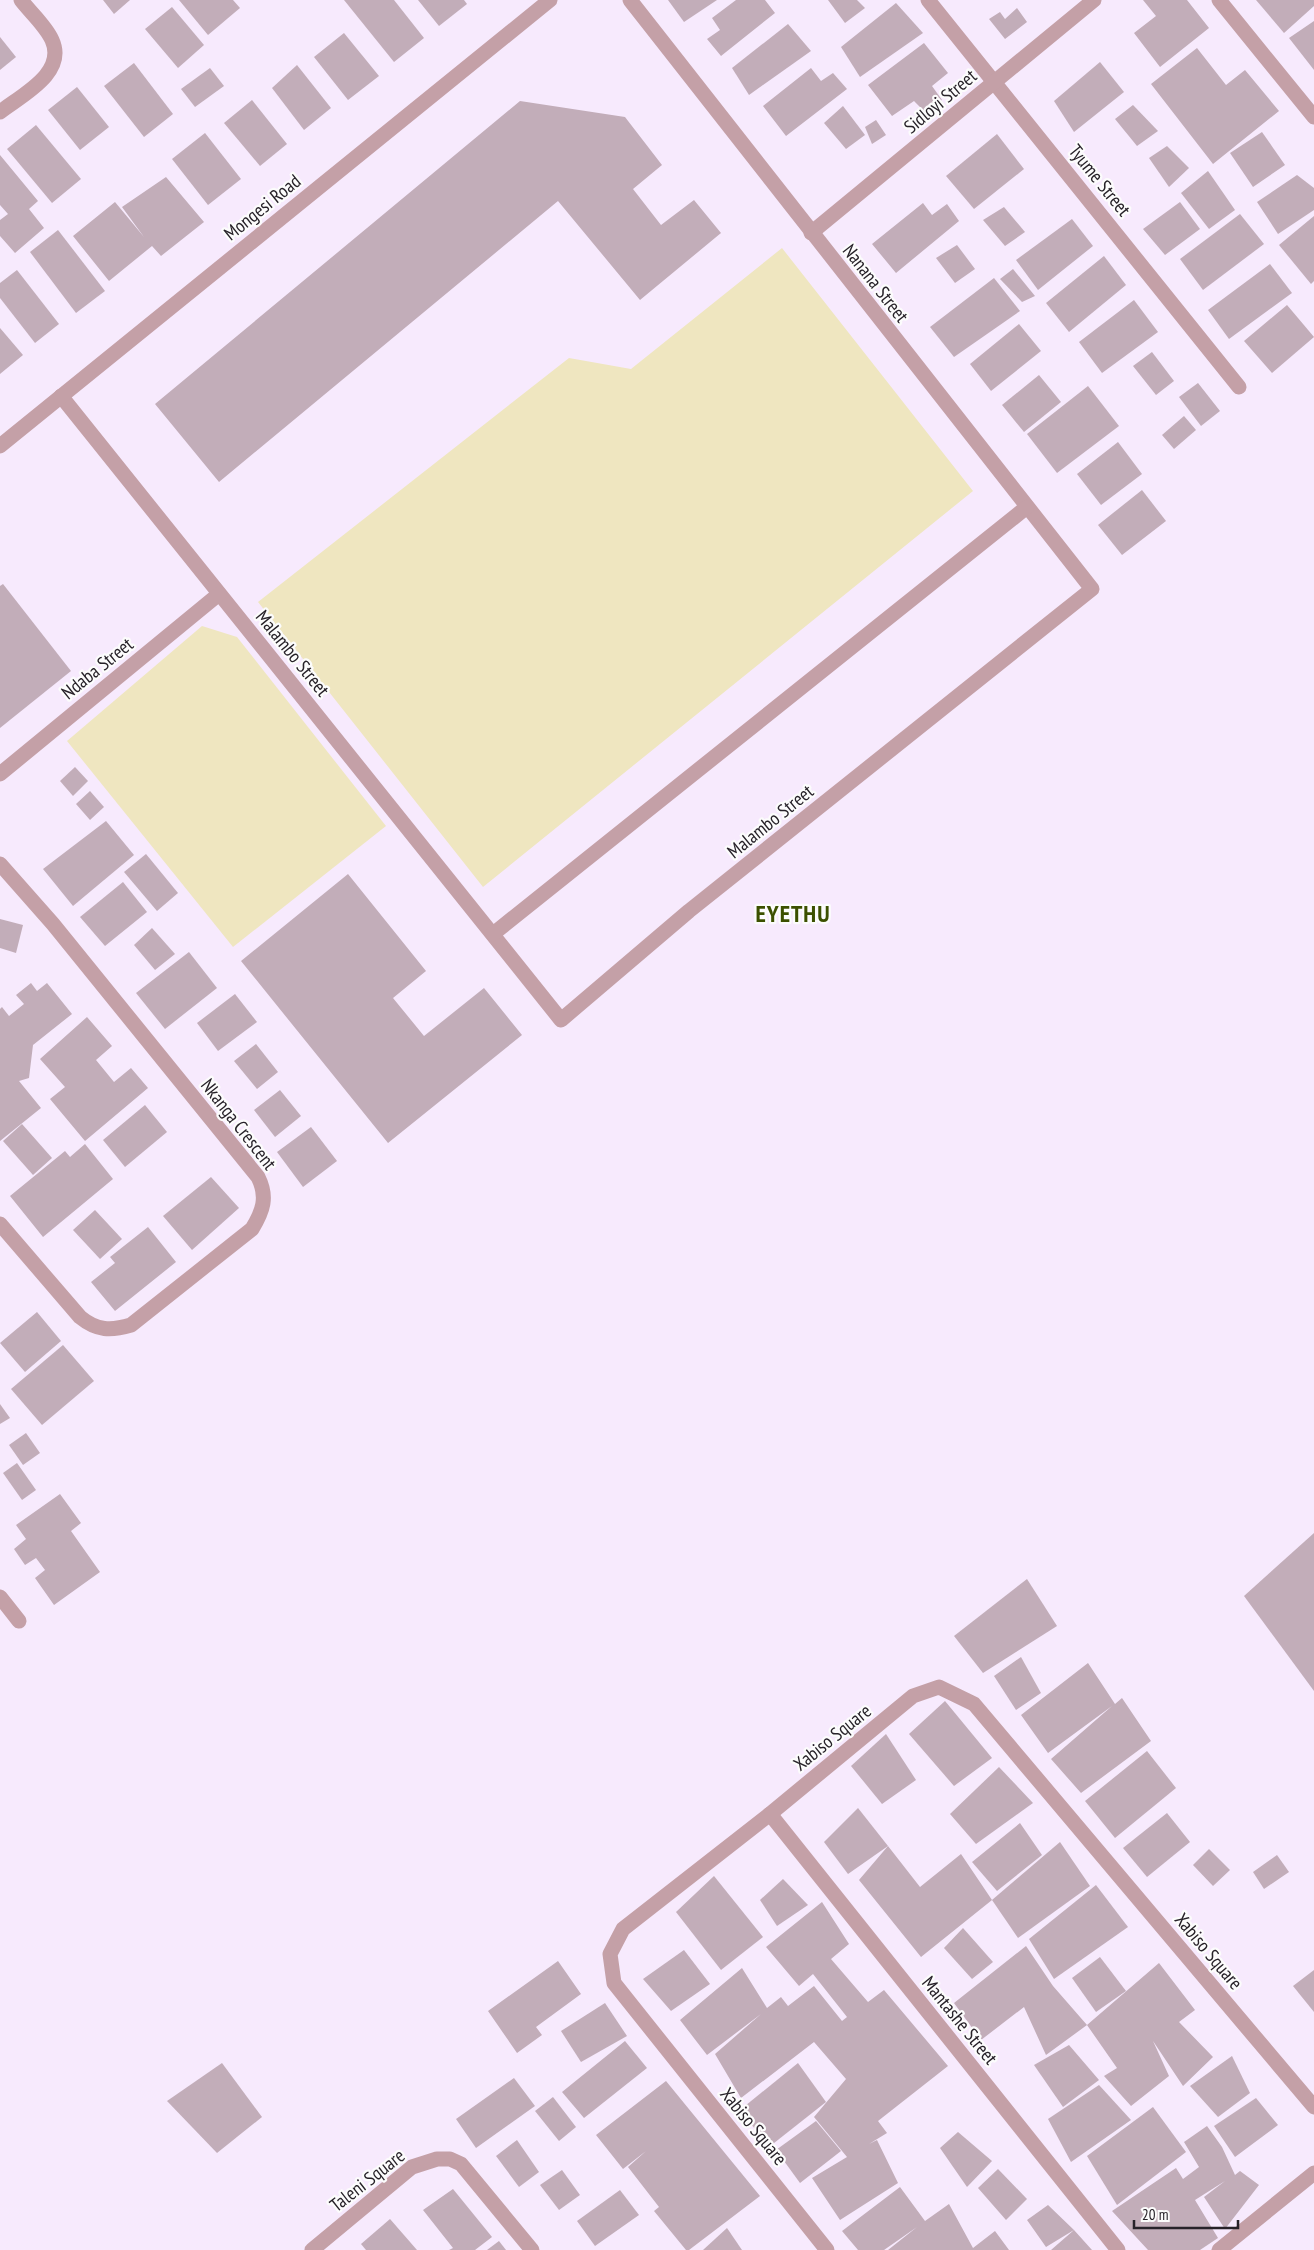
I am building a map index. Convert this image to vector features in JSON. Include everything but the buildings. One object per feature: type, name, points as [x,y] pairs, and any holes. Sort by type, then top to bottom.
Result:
[{"type":"street","points":[[0,112],[49,73],[56,56],[52,39],[21,0]]},
{"type":"street","name":"Mongesi Road","points":[[0,446],[550,0]]},
{"type":"street","name":"Nanana Street","points":[[630,0],[1092,589]]},
{"type":"street","name":"Tyume Street","points":[[928,0],[1239,387]]},
{"type":"street","name":"Sidloyi Street","points":[[811,233],[1094,0]]},
{"type":"street","points":[[1219,0],[1314,117]]},
{"type":"street","name":"Malambo Street","points":[[61,396],[562,1020],[690,911],[1092,589]]},
{"type":"street","points":[[493,934],[1027,506]]},
{"type":"street","name":"Ndaba Street","points":[[0,774],[220,594]]},
{"type":"street","name":"Nkanga Crescent","points":[[0,864],[53,924],[258,1177],[264,1188],[264,1207],[252,1229],[131,1325],[114,1330],[101,1329],[89,1324],[80,1317],[0,1224]]},
{"type":"street","points":[[0,1597],[19,1621]]},
{"type":"street","name":"Xabiso Square","points":[[827,2250],[614,1983],[610,1954],[623,1929],[770,1814],[914,1696],[938,1687],[974,1704],[1314,2108]]},
{"type":"street","name":"Mantashe Street","points":[[770,1814],[1118,2250]]},
{"type":"street","name":"Taleni Square","points":[[312,2250],[412,2167],[437,2159],[450,2159],[461,2164],[532,2250]]},
{"type":"street","points":[[1219,2250],[1314,2173]]},
{"type":"sand","points":[[782,248],[973,491],[483,887],[258,602],[569,358],[631,369]]},
{"type":"sand","points":[[202,626],[237,637],[386,826],[233,947],[67,741]]},
{"type":"district","name":"EYETHU","points":[[793,914]]}]
